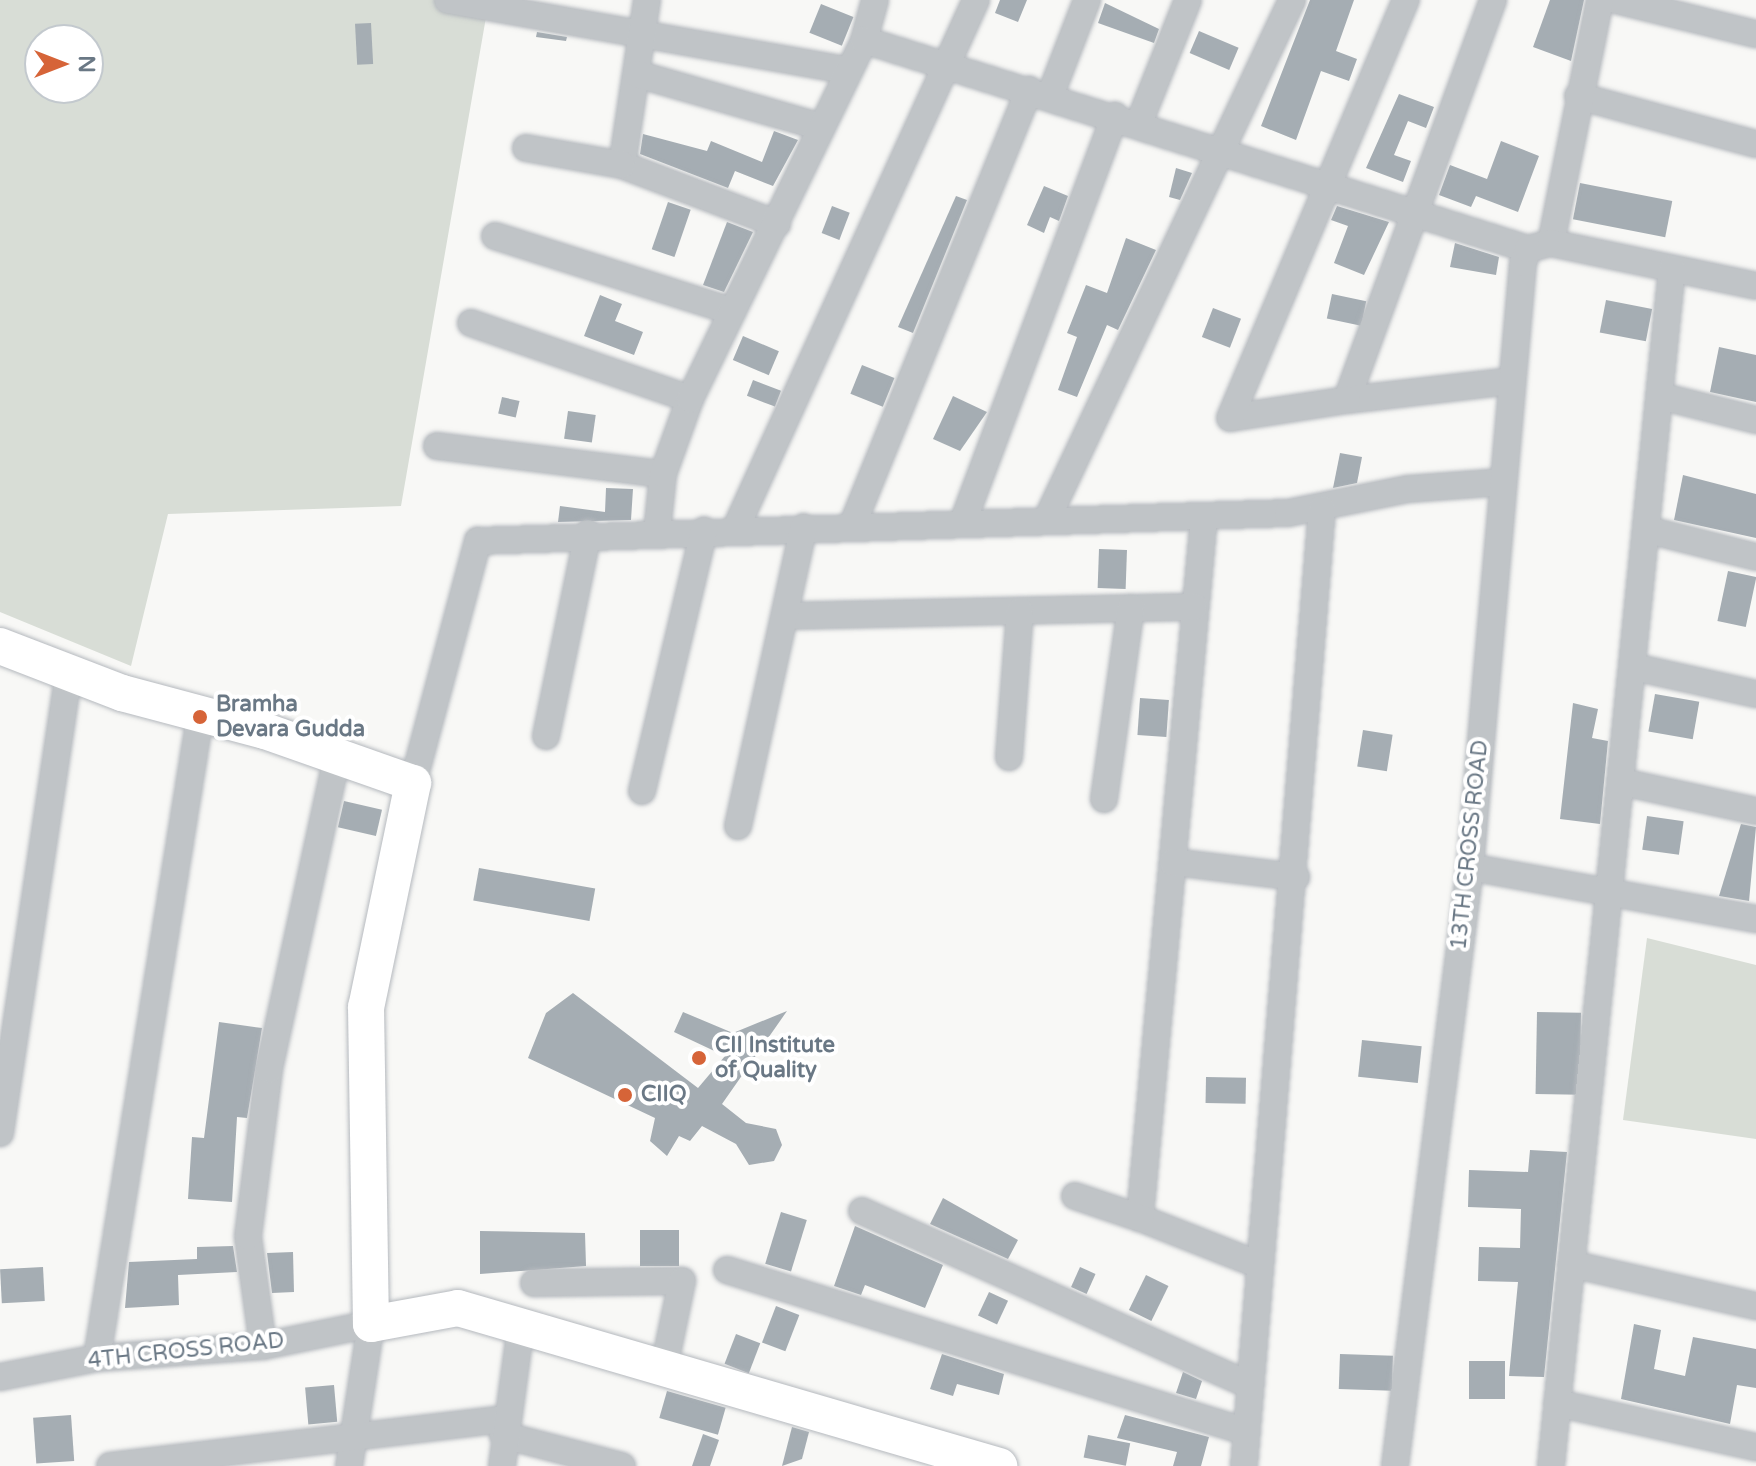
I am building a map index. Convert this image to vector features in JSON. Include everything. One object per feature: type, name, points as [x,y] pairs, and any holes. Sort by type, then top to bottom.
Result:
[{"type":"street","points":[[448,0],[849,71]]},
{"type":"street","points":[[622,165],[647,0]]},
{"type":"street","points":[[657,532],[663,474],[690,399],[864,40],[875,0]]},
{"type":"street","points":[[735,530],[950,65],[976,0]]},
{"type":"street","points":[[852,526],[1039,93],[1087,0]]},
{"type":"street","points":[[963,522],[1127,120],[1188,0]]},
{"type":"street","points":[[1046,521],[1292,0]]},
{"type":"street","points":[[1406,0],[1327,180],[1230,418],[1347,400],[1510,381]]},
{"type":"street","points":[[1347,400],[1413,208],[1493,0]]},
{"type":"street","name":"13TH CROSS ROAD","points":[[1395,1466],[1470,867],[1510,381],[1600,0]]},
{"type":"street","points":[[1616,0],[1756,34]]},
{"type":"street","points":[[864,40],[1540,246],[1756,286]]},
{"type":"street","points":[[637,74],[822,127]]},
{"type":"street","points":[[1578,96],[1756,144]]},
{"type":"street","points":[[526,148],[622,165],[777,224]]},
{"type":"street","points":[[495,236],[732,311]]},
{"type":"street","points":[[1551,1466],[1664,397],[1672,269]]},
{"type":"street","points":[[471,323],[690,399]]},
{"type":"street","points":[[1664,397],[1756,420]]},
{"type":"street","points":[[437,446],[663,474]]},
{"type":"street","points":[[349,1466],[371,1324],[366,1007],[413,783],[478,541],[588,533],[1204,517],[1322,509],[1408,489],[1503,482]]},
{"type":"street","points":[[1244,1466],[1257,1264],[1296,877],[1322,509]]},
{"type":"street","points":[[1140,1218],[1204,517]]},
{"type":"street","points":[[738,826],[787,616],[804,527]]},
{"type":"street","points":[[642,791],[704,530]]},
{"type":"street","points":[[1648,530],[1756,557]]},
{"type":"street","points":[[546,736],[588,533]]},
{"type":"street","points":[[787,616],[1194,607]]},
{"type":"street","points":[[1104,799],[1131,608]]},
{"type":"street","points":[[1009,757],[1020,611]]},
{"type":"street","points":[[0,646],[200,717],[413,783]]},
{"type":"street","points":[[1634,667],[1756,694]]},
{"type":"street","points":[[0,1133],[69,669]]},
{"type":"street","points":[[97,1358],[200,717]]},
{"type":"street","points":[[263,1346],[248,1236],[267,1084],[337,757]]},
{"type":"street","points":[[1622,782],[1756,811]]},
{"type":"street","points":[[1173,862],[1296,877]]},
{"type":"street","points":[[1470,867],[1610,895],[1756,919]]},
{"type":"street","points":[[1075,1196],[1257,1264]]},
{"type":"street","points":[[862,1211],[1250,1385]]},
{"type":"street","points":[[1571,1264],[1756,1306]]},
{"type":"street","points":[[727,1270],[1244,1431]]},
{"type":"street","points":[[534,1283],[682,1281],[664,1368]]},
{"type":"street","points":[[371,1324],[458,1308],[999,1466]]},
{"type":"street","name":"4TH CROSS ROAD","points":[[0,1377],[97,1358],[263,1346],[371,1324]]},
{"type":"street","points":[[502,1466],[504,1427],[521,1326]]},
{"type":"street","points":[[1557,1403],[1756,1447]]},
{"type":"street","points":[[110,1466],[354,1433],[504,1427],[622,1466]]},
{"type":"shaded area","points":[[0,0],[489,0],[401,506],[168,514],[131,666],[0,612]]},
{"type":"shaded area","points":[[1647,938],[1756,965],[1756,1139],[1623,1120]]},
{"type":"building","points":[[1000,0],[1027,0],[1018,22],[995,13]]},
{"type":"building","points":[[1310,0],[1354,0],[1336,51],[1357,59],[1349,81],[1321,71],[1296,140],[1261,126]]},
{"type":"building","points":[[1550,0],[1584,0],[1571,61],[1533,47]]},
{"type":"building","points":[[1105,3],[1159,29],[1154,43],[1098,23]]},
{"type":"building","points":[[821,4],[853,17],[842,46],[809,33]]},
{"type":"building","points":[[371,23],[373,64],[357,65],[355,24]]},
{"type":"building","points":[[1199,31],[1239,48],[1229,70],[1190,53]]},
{"type":"building","points":[[537,32],[567,37],[566,41],[536,37]]},
{"type":"building","points":[[1399,94],[1434,107],[1426,128],[1408,121],[1394,155],[1411,161],[1403,182],[1366,168]]},
{"type":"building","points":[[774,131],[798,140],[773,186],[735,171],[728,188],[640,154],[643,134],[707,151],[711,141],[762,162]]},
{"type":"building","points":[[1501,141],[1539,156],[1518,212],[1476,196],[1471,207],[1439,195],[1450,165],[1487,179]]},
{"type":"building","points":[[1176,168],[1192,173],[1180,200],[1169,197]]},
{"type":"building","points":[[1580,183],[1672,201],[1665,237],[1573,219]]},
{"type":"building","points":[[1044,186],[1068,196],[1059,221],[1050,217],[1044,233],[1027,225]]},
{"type":"building","points":[[956,196],[967,200],[913,333],[898,327]]},
{"type":"building","points":[[668,202],[691,210],[674,257],[652,249]]},
{"type":"building","points":[[832,206],[850,213],[839,240],[822,233]]},
{"type":"building","points":[[1337,206],[1389,222],[1364,275],[1334,263],[1348,226],[1331,220]]},
{"type":"building","points":[[727,222],[753,232],[724,292],[703,285]]},
{"type":"building","points":[[1126,238],[1156,250],[1118,330],[1107,325],[1077,397],[1058,390],[1077,337],[1067,333],[1086,285],[1107,293]]},
{"type":"building","points":[[1455,243],[1499,257],[1496,275],[1450,267]]},
{"type":"building","points":[[1332,294],[1366,301],[1361,326],[1327,318]]},
{"type":"building","points":[[600,295],[622,304],[615,321],[643,332],[634,355],[584,336]]},
{"type":"building","points":[[1606,300],[1652,309],[1646,341],[1600,332]]},
{"type":"building","points":[[1213,308],[1241,319],[1230,348],[1202,337]]},
{"type":"building","points":[[743,336],[779,351],[769,375],[733,360]]},
{"type":"building","points":[[1719,347],[1756,355],[1756,402],[1710,392]]},
{"type":"building","points":[[862,365],[894,378],[883,407],[850,394]]},
{"type":"building","points":[[753,380],[781,391],[775,407],[747,396]]},
{"type":"building","points":[[953,396],[987,412],[960,451],[933,439]]},
{"type":"building","points":[[502,397],[520,401],[516,418],[498,414]]},
{"type":"building","points":[[568,411],[596,415],[592,443],[564,439]]},
{"type":"building","points":[[1340,453],[1362,457],[1357,483],[1333,488]]},
{"type":"building","points":[[1683,475],[1756,494],[1756,538],[1674,520]]},
{"type":"building","points":[[606,488],[633,489],[631,520],[558,522],[560,506],[605,512]]},
{"type":"building","points":[[1099,549],[1127,550],[1126,589],[1098,588]]},
{"type":"building","points":[[1728,571],[1756,577],[1746,627],[1717,621]]},
{"type":"building","points":[[1655,694],[1699,702],[1693,739],[1648,731]]},
{"type":"building","points":[[1140,698],[1169,700],[1166,737],[1137,735]]},
{"type":"building","points":[[1573,703],[1598,709],[1592,738],[1608,741],[1600,824],[1560,819]]},
{"type":"building","points":[[1363,730],[1393,735],[1387,771],[1357,767]]},
{"type":"building","points":[[344,801],[382,810],[376,836],[338,827]]},
{"type":"building","points":[[1647,816],[1684,821],[1679,855],[1642,850]]},
{"type":"building","points":[[1741,824],[1756,827],[1749,901],[1719,896]]},
{"type":"building","points":[[479,868],[595,888],[589,921],[473,900]]},
{"type":"building","points":[[573,993],[698,1088],[725,1056],[674,1032],[683,1012],[733,1033],[787,1011],[722,1104],[746,1123],[776,1129],[782,1145],[774,1161],[749,1165],[736,1144],[702,1126],[690,1141],[679,1136],[667,1156],[650,1141],[655,1118],[528,1058],[546,1013]]},
{"type":"building","points":[[1537,1012],[1581,1013],[1580,1095],[1536,1094]]},
{"type":"building","points":[[219,1022],[262,1028],[247,1118],[237,1117],[232,1202],[188,1199],[192,1137],[204,1138]]},
{"type":"building","points":[[1362,1040],[1422,1046],[1418,1083],[1358,1077]]},
{"type":"building","points":[[1206,1077],[1246,1078],[1246,1104],[1206,1103]]},
{"type":"building","points":[[1530,1150],[1567,1152],[1544,1377],[1509,1376],[1518,1282],[1478,1281],[1479,1247],[1520,1248],[1521,1209],[1468,1207],[1469,1170],[1528,1172]]},
{"type":"building","points":[[943,1198],[1018,1240],[1008,1259],[930,1224]]},
{"type":"building","points":[[781,1212],[807,1220],[791,1272],[765,1264]]},
{"type":"building","points":[[855,1226],[943,1265],[925,1308],[865,1285],[861,1295],[834,1286]]},
{"type":"building","points":[[640,1230],[679,1230],[679,1266],[640,1266]]},
{"type":"building","points":[[480,1231],[585,1233],[586,1266],[480,1274]]},
{"type":"building","points":[[233,1246],[237,1272],[178,1275],[179,1305],[125,1308],[129,1262],[197,1259],[197,1247]]},
{"type":"building","points":[[293,1252],[294,1292],[272,1293],[267,1253]]},
{"type":"building","points":[[43,1267],[45,1301],[2,1303],[0,1269]]},
{"type":"building","points":[[1080,1267],[1096,1274],[1087,1294],[1071,1287]]},
{"type":"building","points":[[1146,1275],[1168,1286],[1151,1321],[1129,1310]]},
{"type":"building","points":[[989,1292],[1008,1301],[997,1324],[978,1316]]},
{"type":"building","points":[[776,1306],[799,1315],[785,1351],[762,1342]]},
{"type":"building","points":[[1634,1324],[1661,1330],[1654,1369],[1685,1376],[1693,1337],[1756,1349],[1756,1388],[1737,1385],[1730,1424],[1621,1399]]},
{"type":"building","points":[[736,1334],[760,1343],[749,1373],[725,1364]]},
{"type":"building","points":[[942,1354],[1004,1374],[999,1395],[957,1384],[953,1396],[930,1389]]},
{"type":"building","points":[[1340,1354],[1393,1356],[1392,1391],[1339,1389]]},
{"type":"building","points":[[1469,1361],[1505,1361],[1505,1399],[1469,1399]]},
{"type":"building","points":[[1183,1372],[1202,1381],[1196,1399],[1176,1393]]},
{"type":"building","points":[[334,1385],[337,1422],[308,1424],[305,1388]]},
{"type":"building","points":[[667,1391],[726,1408],[718,1435],[659,1418]]},
{"type":"building","points":[[71,1415],[74,1461],[36,1464],[33,1418]]},
{"type":"building","points":[[1125,1415],[1209,1437],[1201,1466],[1173,1466],[1177,1452],[1117,1438]]},
{"type":"building","points":[[792,1427],[809,1432],[802,1459],[782,1466]]},
{"type":"building","points":[[703,1434],[719,1440],[710,1466],[692,1466]]},
{"type":"building","points":[[1088,1435],[1130,1443],[1126,1466],[1084,1458]]},
{"type":"place","name":"Bramha Devara Gudda","points":[[200,717]]},
{"type":"place","name":"CII Institute of Quality","points":[[699,1058]]},
{"type":"place","name":"CIIQ","points":[[625,1095]]}]
